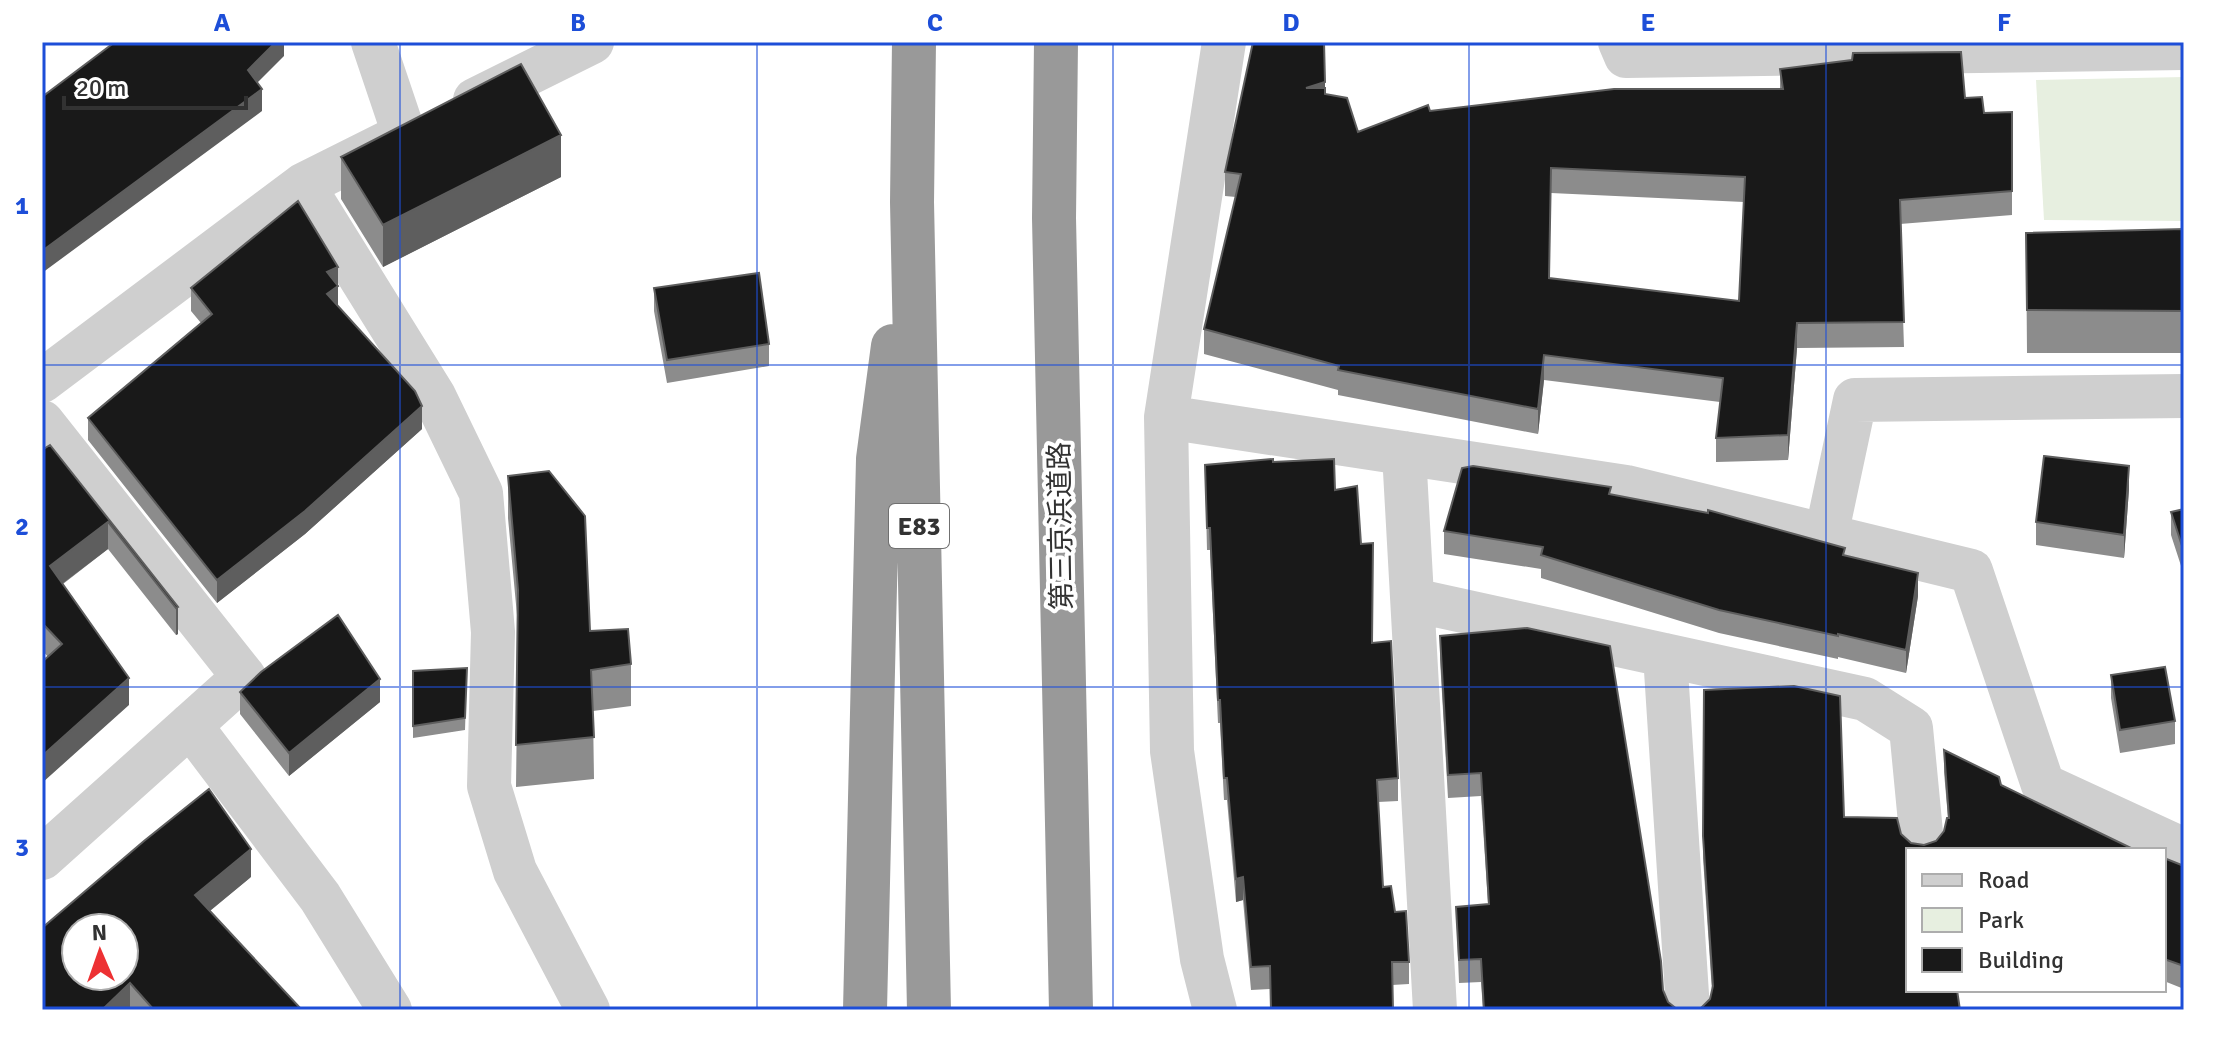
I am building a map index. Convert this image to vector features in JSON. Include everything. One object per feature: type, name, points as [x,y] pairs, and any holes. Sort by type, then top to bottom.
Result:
[{"type":"highway","name":"E83","points":[[914,42],[912,202],[929,1010]]},
{"type":"highway","name":"第三京浜道路","points":[[1056,42],[1054,234],[1071,1010]]},
{"type":"highway","points":[[865,1010],[878,459],[912,202]]},
{"type":"street","points":[[373,42],[404,134]]},
{"type":"street","points":[[42,381],[303,185],[592,42]]},
{"type":"street","points":[[1215,1010],[1202,959],[1172,751],[1166,417],[1224,42]]},
{"type":"street","points":[[1620,42],[1626,56],[2184,48]]},
{"type":"street","points":[[303,185],[434,396],[481,493],[493,632],[489,786],[515,871],[588,1010]]},
{"type":"street","points":[[1826,536],[1855,400],[2184,396]]},
{"type":"street","points":[[1166,417],[1626,487],[1971,571],[2043,785],[2184,850]]},
{"type":"street","points":[[42,422],[244,677],[42,858]]},
{"type":"street","points":[[1404,453],[1435,1010]]},
{"type":"street","points":[[1413,600],[1865,699],[1911,728],[1922,843]]},
{"type":"street","points":[[1665,655],[1688,1010]]},
{"type":"street","points":[[190,725],[320,897],[390,1010]]},
{"type":"green space","points":[[2184,77],[2184,221],[2044,220],[2036,80]]},
{"type":"building","points":[[115,42],[276,42],[248,70],[262,89],[42,251],[42,97]]},
{"type":"building","points":[[1253,42],[1324,42],[1325,82],[1306,88],[1325,88],[1325,94],[1347,98],[1358,132],[1428,105],[1430,111],[1614,89],[1783,89],[1780,69],[1852,60],[1853,53],[1961,52],[1965,98],[1982,97],[1984,113],[2012,112],[2012,191],[1900,200],[1904,322],[1797,323],[1788,435],[1716,438],[1723,378],[1544,355],[1538,409],[1338,370],[1339,366],[1204,329],[1241,174],[1225,172]],"holes":[[[1551,168],[1745,177],[1739,301],[1549,278]]]},
{"type":"building","points":[[521,64],[561,135],[383,225],[341,157]]},
{"type":"building","points":[[298,201],[338,267],[327,272],[338,286],[327,294],[415,391],[422,406],[305,511],[217,580],[88,418],[212,314],[191,288]]},
{"type":"building","points":[[2184,229],[2184,311],[2027,310],[2026,233]]},
{"type":"building","points":[[759,273],[769,344],[667,360],[654,288]]},
{"type":"building","points":[[50,445],[178,607],[108,522],[50,566],[129,678],[42,756],[42,662],[62,644],[42,623],[42,450]]},
{"type":"building","points":[[2044,456],[2129,466],[2124,535],[2036,522]]},
{"type":"building","points":[[1273,459],[1273,462],[1334,459],[1335,490],[1357,486],[1361,544],[1373,543],[1372,643],[1391,641],[1398,778],[1377,780],[1383,887],[1391,886],[1395,912],[1406,911],[1409,962],[1392,962],[1393,1010],[1271,1010],[1270,966],[1251,967],[1243,877],[1236,879],[1227,778],[1224,778],[1205,465]]},
{"type":"building","points":[[1473,466],[1611,487],[1609,494],[1708,513],[1708,510],[1845,548],[1843,555],[1918,573],[1906,650],[1719,610],[1541,555],[1543,547],[1444,531],[1462,468]]},
{"type":"building","points":[[549,471],[585,516],[590,631],[628,629],[631,664],[591,670],[594,737],[516,745],[518,590],[508,476]]},
{"type":"building","points":[[2184,509],[2184,552],[2171,512]]},
{"type":"building","points":[[338,615],[380,679],[289,753],[240,692],[261,672]]},
{"type":"building","points":[[1527,628],[1610,646],[1661,961],[1663,990],[1668,1002],[1678,1010],[1484,1010],[1481,959],[1459,960],[1456,907],[1489,904],[1481,773],[1448,775],[1440,636]]},
{"type":"building","points":[[2165,667],[2175,721],[2120,730],[2111,675]]},
{"type":"building","points":[[467,668],[465,718],[413,726],[413,671]]},
{"type":"building","points":[[1794,686],[1840,696],[1844,817],[1897,818],[1901,834],[1911,843],[1924,845],[1936,841],[1949,818],[1944,750],[1999,777],[2001,785],[2131,848],[1906,848],[1906,992],[1957,992],[1960,1010],[1696,1010],[1710,999],[1713,986],[1703,836],[1704,690]]},
{"type":"building","points":[[209,789],[251,849],[195,895],[302,1010],[154,1010],[138,992],[140,912],[61,912]]},
{"type":"building","points":[[2166,859],[2184,866],[2184,966],[2166,960]]},
{"type":"building","points":[[60,913],[60,992],[121,992],[102,1010],[42,1010],[42,928]]}]
